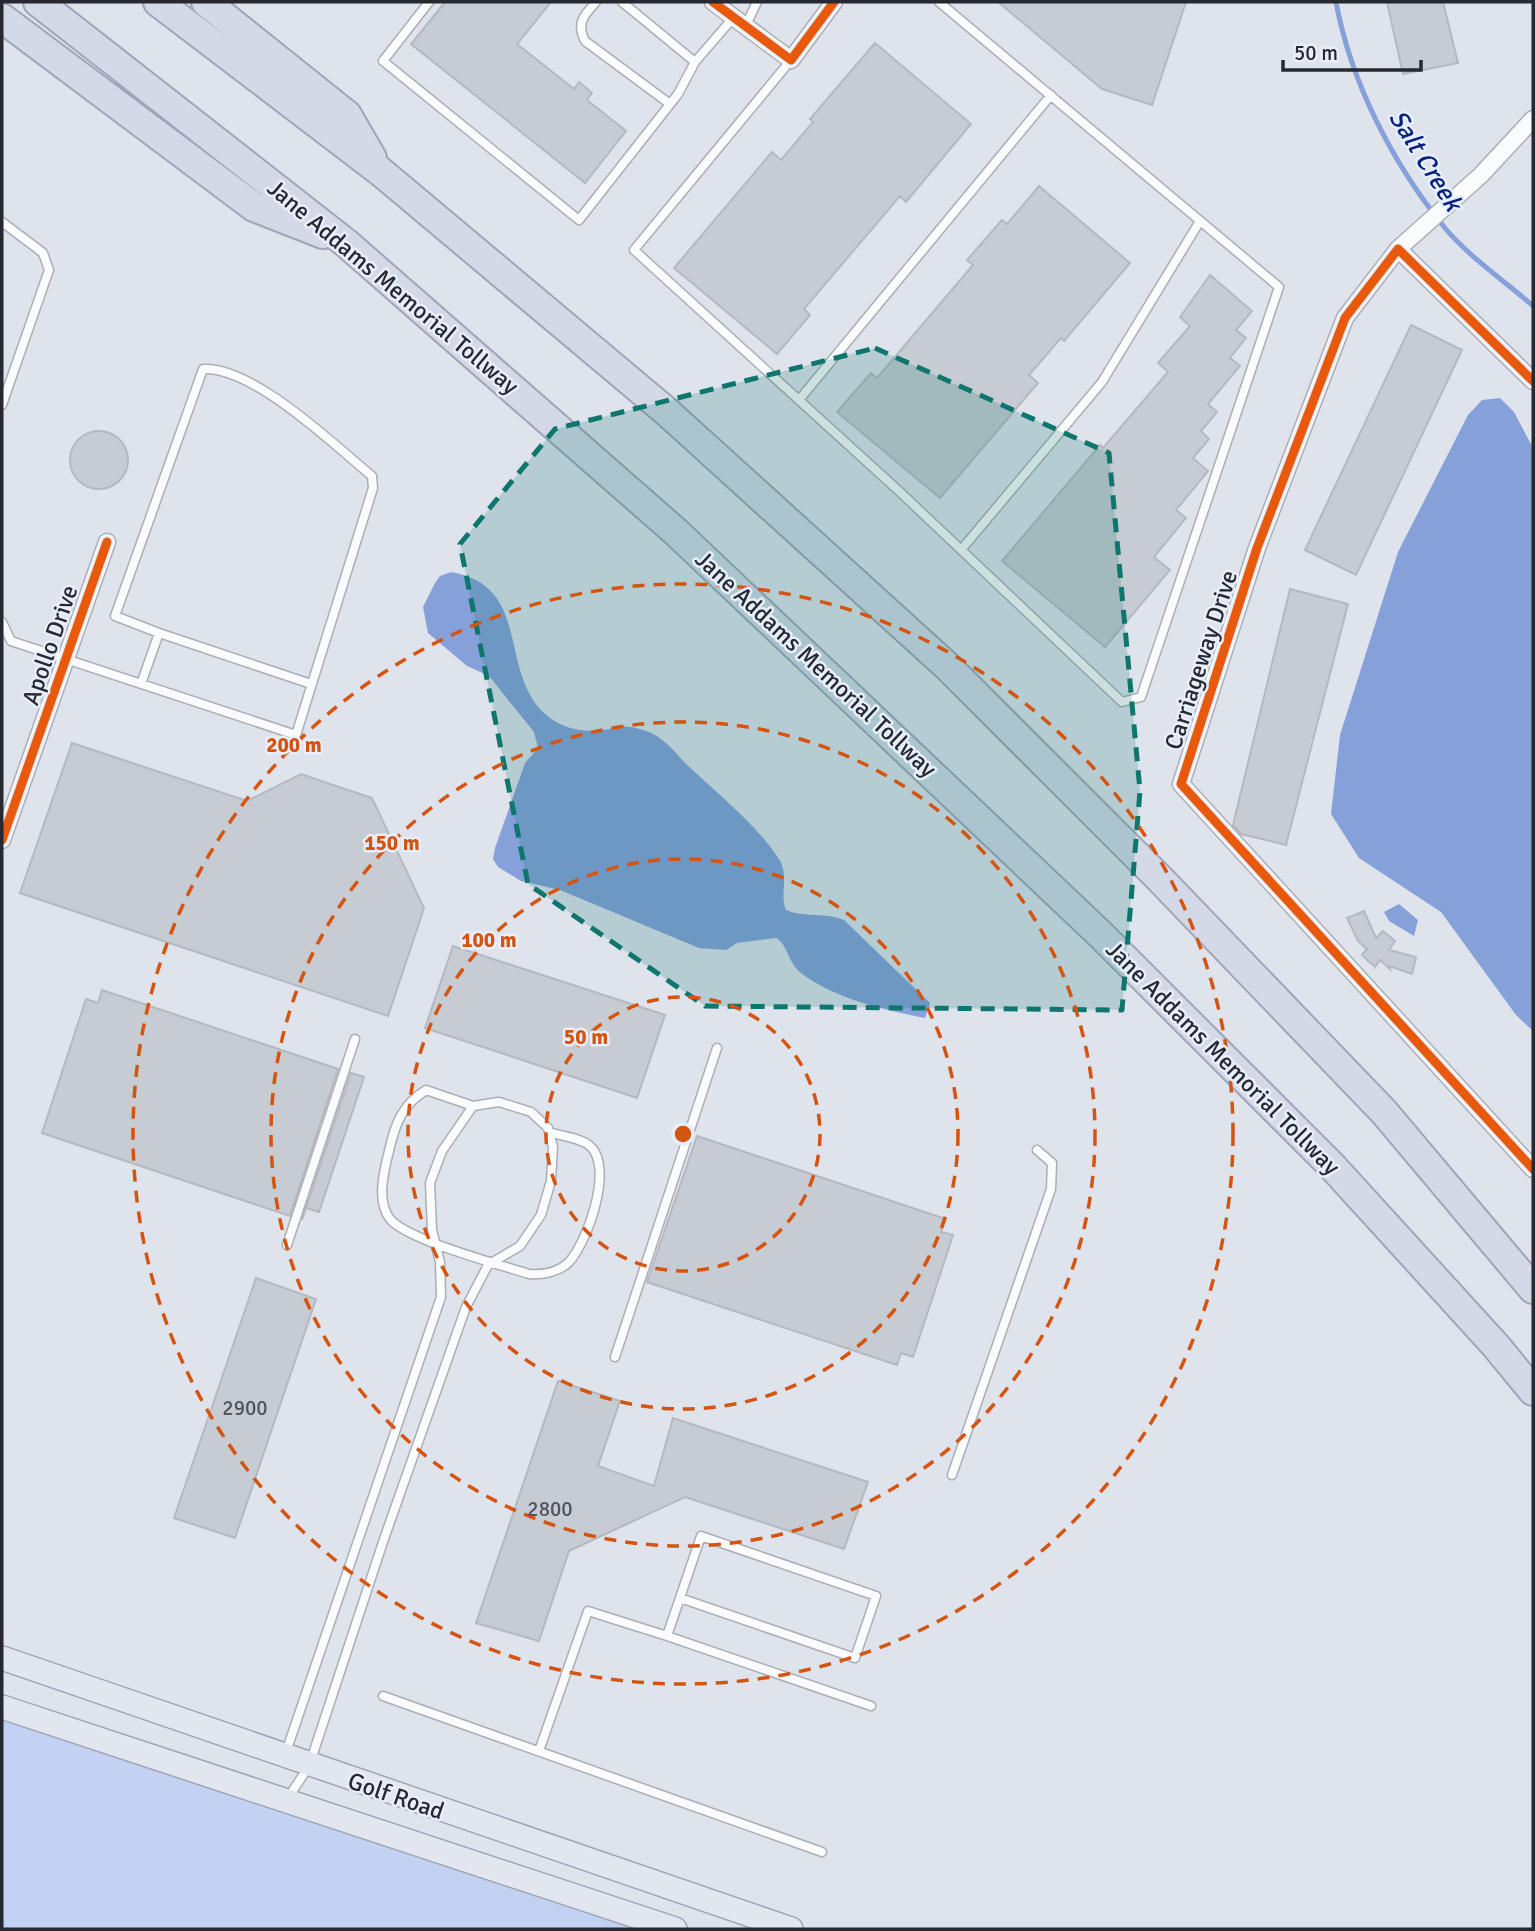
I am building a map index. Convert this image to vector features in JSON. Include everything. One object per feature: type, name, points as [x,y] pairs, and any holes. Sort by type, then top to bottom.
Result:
[{"type":"highway","name":"Jane Addams Memorial Tollway","points":[[38,2],[346,243],[676,532],[1100,933],[1332,1166],[1496,1346],[1533,1391]]},
{"type":"highway","points":[[158,2],[381,172],[667,412],[948,667],[1159,878],[1384,1112],[1533,1289]]},
{"type":"highway","points":[[206,2],[346,114],[381,172]]},
{"type":"highway","points":[[2,18],[254,207],[346,243]]},
{"type":"main road","name":"Golf Road","points":[[2,1658],[284,1758],[791,1929]]},
{"type":"main road","name":"Golf Road","points":[[2,1707],[676,1929]]},
{"type":"street","points":[[713,2],[791,60],[834,2]]},
{"type":"street","name":"Carriageway Drive","points":[[1532,124],[1398,249],[1345,318],[1257,548],[1181,784],[1533,1169]]},
{"type":"street","points":[[1398,249],[1533,381]]},
{"type":"street","name":"Apollo Drive","points":[[3,831],[107,542]]},
{"type":"lane","points":[[429,2],[383,61],[579,220],[670,104],[695,61],[757,2]]},
{"type":"lane","points":[[596,2],[580,22],[580,31],[585,41],[670,104]]},
{"type":"lane","points":[[622,2],[695,61]]},
{"type":"lane","points":[[791,60],[634,250],[961,550],[1122,702],[1141,698],[1279,287],[939,2]]},
{"type":"lane","points":[[799,400],[1051,96]]},
{"type":"lane","points":[[961,550],[1102,382],[1200,221]]},
{"type":"lane","points":[[2,222],[43,253],[49,270],[2,405]]},
{"type":"lane","points":[[2,622],[11,641],[296,735],[312,684],[373,488],[372,476],[268,391],[214,369],[203,369],[115,616],[312,684]]},
{"type":"lane","points":[[141,684],[159,633]]},
{"type":"lane","points":[[288,1245],[355,1039]]},
{"type":"lane","points":[[614,1357],[717,1048]]},
{"type":"lane","points":[[287,1801],[309,1766],[384,1539],[466,1307],[488,1265],[492,1262],[520,1246],[541,1215],[551,1181],[553,1147],[549,1132],[531,1112],[499,1102],[474,1106],[426,1090],[409,1101],[393,1132],[383,1174],[383,1204],[391,1220],[435,1243],[492,1262],[529,1274],[545,1275],[568,1264],[582,1241],[600,1187],[599,1157],[589,1144],[549,1132]]},
{"type":"lane","points":[[284,1758],[440,1297],[440,1262],[435,1243],[430,1183],[442,1151],[474,1106]]},
{"type":"lane","points":[[952,1475],[1051,1189],[1052,1163],[1037,1150]]},
{"type":"lane","points":[[667,1636],[701,1536],[876,1596],[856,1658],[680,1598]]},
{"type":"lane","points":[[539,1751],[588,1611],[872,1706]]},
{"type":"lane","points":[[383,1696],[822,1852]]},
{"type":"highlighted area","points":[[875,348],[1109,453],[1140,791],[1122,1010],[705,1006],[528,884],[460,544],[555,429]]},
{"type":"shaded area","points":[[2,1708],[675,1929],[2,1929]]},
{"type":"water","points":[[1500,398],[1514,412],[1533,448],[1533,1031],[1516,1015],[1441,912],[1359,858],[1331,814],[1340,735],[1398,552],[1468,415],[1482,400]]},
{"type":"water","points":[[451,572],[476,580],[493,594],[504,611],[521,674],[530,695],[544,713],[557,722],[579,730],[636,728],[663,741],[748,821],[770,846],[784,872],[786,910],[844,920],[930,1003],[925,1018],[844,997],[814,982],[796,969],[776,938],[737,943],[726,950],[699,948],[560,890],[521,881],[498,867],[493,859],[495,848],[525,763],[538,748],[534,732],[489,676],[467,666],[428,633],[423,607],[440,576]]},
{"type":"water","points":[[1399,904],[1418,920],[1414,936],[1389,921],[1384,912]]},
{"type":"building","points":[[445,2],[551,2],[517,44],[574,89],[579,82],[592,93],[587,100],[626,131],[585,183],[411,44]]},
{"type":"building","points":[[998,2],[1186,2],[1152,105],[1102,89]]},
{"type":"building","points":[[1387,2],[1443,2],[1458,63],[1403,74]]},
{"type":"building","points":[[875,43],[971,124],[906,202],[900,196],[804,309],[810,315],[777,354],[674,268],[772,152],[781,160],[813,122],[810,119]]},
{"type":"building","points":[[1039,186],[1130,263],[1064,341],[1061,338],[1029,375],[1038,383],[940,498],[837,412],[871,373],[877,378],[973,265],[967,260],[1002,220],[1007,224]]},
{"type":"building","points":[[1210,275],[1252,311],[1236,330],[1246,338],[1230,358],[1240,366],[1208,404],[1217,412],[1201,431],[1209,439],[1193,458],[1208,471],[1176,510],[1186,518],[1154,557],[1170,570],[1105,647],[1002,561],[1100,445],[1103,448],[1168,372],[1158,363],[1190,326],[1180,317]]},
{"type":"building","points":[[1411,325],[1462,350],[1356,575],[1305,550]]},
{"type":"building","points":[[99,431],[110,433],[123,444],[128,460],[126,471],[115,484],[99,489],[88,487],[75,476],[70,460],[72,449],[83,436]]},
{"type":"building","points":[[1290,589],[1348,604],[1286,845],[1241,834],[1233,825]]},
{"type":"building","points":[[72,743],[247,801],[301,774],[372,798],[424,908],[388,1016],[20,893]]},
{"type":"building","points":[[1364,911],[1376,938],[1383,931],[1395,941],[1389,950],[1416,957],[1412,974],[1389,966],[1390,969],[1380,960],[1375,967],[1362,955],[1367,949],[1358,941],[1347,918]]},
{"type":"building","points":[[453,946],[665,1015],[637,1098],[425,1028]]},
{"type":"building","points":[[102,990],[338,1069],[290,1216],[42,1133],[86,999],[98,1003]]},
{"type":"building","points":[[351,1073],[364,1077],[319,1212],[306,1208]]},
{"type":"building","points":[[697,1136],[946,1219],[941,1232],[953,1235],[913,1357],[901,1353],[897,1365],[647,1282]]},
{"type":"building","points":[[256,1278],[316,1299],[235,1538],[174,1518]]},
{"type":"building","points":[[558,1381],[620,1401],[598,1466],[654,1486],[673,1418],[868,1482],[844,1549],[685,1497],[569,1551],[539,1641],[476,1623]]},
{"type":"waterway","name":"Salt Creek","points":[[1336,2],[1363,92],[1408,177],[1454,238],[1533,306]]},
{"type":"cycle path","points":[[713,2],[791,60],[834,2]]},
{"type":"cycle path","points":[[1533,381],[1398,249],[1345,318],[1257,548],[1181,784],[1533,1169]]},
{"type":"cycle path","points":[[2,840],[107,542]]}]
